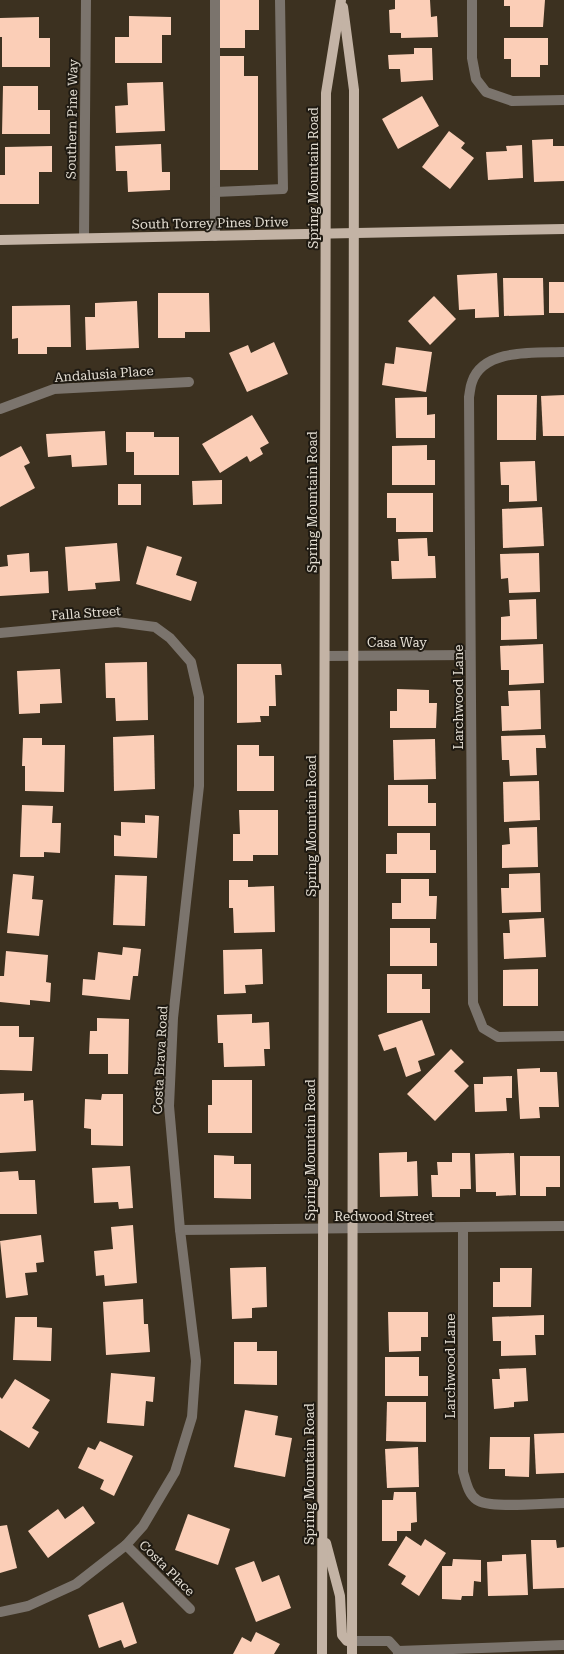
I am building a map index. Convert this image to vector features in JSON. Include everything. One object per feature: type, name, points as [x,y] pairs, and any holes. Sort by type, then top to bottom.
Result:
[{"type":"main road","name":"Spring Mountain Road","points":[[341,0],[354,90],[352,1654]]},
{"type":"main road","name":"Spring Mountain Road","points":[[322,1654],[326,93],[341,0]]},
{"type":"main road","name":"South Torrey Pines Drive","points":[[0,240],[564,229]]},
{"type":"main road","points":[[322,1530],[340,1596],[342,1635],[347,1641],[352,1641]]},
{"type":"street","name":"Southern Pine Way","points":[[84,238],[86,0]]},
{"type":"street","points":[[215,0],[215,236]]},
{"type":"street","points":[[215,192],[283,189],[280,0]]},
{"type":"street","points":[[472,0],[472,58],[476,79],[486,92],[512,101],[564,100]]},
{"type":"street","name":"Larchwood Lane","points":[[564,352],[520,353],[498,358],[482,367],[472,381],[469,397],[473,1002],[483,1028],[498,1037],[564,1036]]},
{"type":"street","name":"Andalusia Place","points":[[0,409],[54,389],[189,382]]},
{"type":"street","name":"Falla Street","points":[[0,633],[117,622],[155,627],[170,638]]},
{"type":"street","name":"Costa Brava Road","points":[[0,1612],[28,1606],[76,1584],[126,1546],[143,1526],[175,1472],[192,1417],[196,1361],[180,1230],[169,1106],[174,1018],[199,786],[199,697],[191,662],[170,638]]},
{"type":"street","name":"Casa Way","points":[[325,656],[470,655]]},
{"type":"street","name":"Redwood Street","points":[[180,1230],[564,1226]]},
{"type":"street","name":"Larchwood Lane","points":[[463,1228],[462,1472],[468,1489],[477,1500],[494,1504],[564,1503]]},
{"type":"street","name":"Costa Place","points":[[126,1546],[190,1610]]},
{"type":"street","points":[[352,1641],[389,1640],[398,1652],[564,1645]]},
{"type":"building","points":[[220,0],[259,0],[259,30],[245,30],[245,48],[220,48]]},
{"type":"building","points":[[395,0],[430,0],[431,17],[437,16],[438,37],[401,38],[401,33],[390,33],[389,10],[395,9]]},
{"type":"building","points":[[504,0],[545,0],[543,27],[510,27],[510,6],[504,6]]},
{"type":"building","points":[[129,16],[171,17],[171,35],[162,35],[162,63],[115,63],[115,37],[129,37]]},
{"type":"building","points":[[39,17],[39,38],[50,38],[50,67],[2,67],[2,37],[0,37],[0,18]]},
{"type":"building","points":[[504,38],[548,38],[548,65],[540,65],[540,77],[511,77],[511,59],[504,59]]},
{"type":"building","points":[[414,48],[432,48],[433,80],[401,82],[400,69],[389,69],[388,55],[414,54]]},
{"type":"building","points":[[218,56],[244,56],[244,76],[258,76],[258,170],[218,170]]},
{"type":"building","points":[[163,82],[165,131],[116,133],[115,106],[128,105],[127,83]]},
{"type":"building","points":[[3,86],[38,86],[38,110],[50,110],[50,134],[2,134]]},
{"type":"building","points":[[422,96],[439,126],[398,149],[382,119]]},
{"type":"building","points":[[449,131],[465,143],[461,148],[474,158],[450,189],[422,167]]},
{"type":"building","points":[[553,139],[553,146],[564,146],[564,181],[534,182],[532,140]]},
{"type":"building","points":[[161,144],[162,172],[170,172],[170,190],[128,192],[127,171],[116,171],[115,146]]},
{"type":"building","points":[[522,145],[523,178],[488,180],[486,152],[507,151],[506,146]]},
{"type":"building","points":[[52,146],[52,172],[39,172],[39,204],[0,204],[0,175],[5,175],[5,147]]},
{"type":"building","points":[[497,273],[499,317],[475,318],[475,309],[459,310],[457,275]]},
{"type":"building","points":[[503,278],[543,278],[544,315],[504,316]]},
{"type":"building","points":[[549,282],[564,282],[564,313],[549,313]]},
{"type":"building","points":[[158,293],[209,293],[210,332],[185,332],[185,338],[158,338]]},
{"type":"building","points":[[434,296],[456,319],[430,345],[408,321]]},
{"type":"building","points":[[137,301],[139,348],[86,350],[85,317],[95,317],[95,303]]},
{"type":"building","points":[[70,305],[71,347],[47,347],[47,354],[18,354],[18,338],[12,339],[12,306]]},
{"type":"building","points":[[274,342],[288,374],[247,392],[229,353],[248,345],[251,353]]},
{"type":"building","points":[[396,347],[432,352],[426,392],[382,385],[385,363],[394,364]]},
{"type":"building","points":[[497,395],[537,395],[536,440],[497,440]]},
{"type":"building","points":[[564,395],[564,436],[543,436],[541,396]]},
{"type":"building","points":[[427,397],[427,415],[435,414],[435,438],[396,438],[395,398]]},
{"type":"building","points":[[252,415],[269,443],[260,448],[263,454],[250,462],[247,456],[220,473],[202,444]]},
{"type":"building","points":[[105,431],[107,465],[72,467],[71,455],[48,457],[46,434]]},
{"type":"building","points":[[126,432],[154,432],[154,437],[179,437],[179,475],[134,475],[134,452],[126,452]]},
{"type":"building","points":[[427,445],[427,460],[435,460],[435,485],[392,485],[392,446]]},
{"type":"building","points":[[21,446],[30,463],[24,466],[35,488],[0,507],[0,457]]},
{"type":"building","points":[[535,461],[537,501],[509,502],[509,485],[501,485],[500,462]]},
{"type":"building","points":[[222,480],[222,504],[193,505],[192,481]]},
{"type":"building","points":[[118,484],[141,484],[141,505],[118,505]]},
{"type":"building","points":[[387,493],[433,493],[433,532],[396,532],[396,518],[387,518]]},
{"type":"building","points":[[542,507],[544,546],[503,548],[502,509]]},
{"type":"building","points":[[427,538],[428,556],[435,556],[436,578],[392,579],[391,561],[399,561],[398,539]]},
{"type":"building","points":[[117,543],[120,581],[95,583],[96,589],[68,591],[65,547]]},
{"type":"building","points":[[147,546],[182,557],[176,575],[197,582],[191,601],[136,584]]},
{"type":"building","points":[[29,553],[30,572],[48,571],[49,593],[0,596],[0,567],[8,566],[7,555]]},
{"type":"building","points":[[539,553],[540,592],[509,593],[508,578],[501,579],[500,554]]},
{"type":"building","points":[[536,599],[537,639],[501,640],[501,617],[510,616],[509,600]]},
{"type":"building","points":[[543,644],[544,683],[509,685],[509,670],[501,670],[500,646]]},
{"type":"building","points":[[147,662],[148,720],[116,721],[115,698],[106,698],[105,663]]},
{"type":"building","points":[[237,664],[281,664],[282,675],[275,675],[276,706],[269,706],[269,716],[260,716],[261,722],[237,723]]},
{"type":"building","points":[[60,669],[62,703],[40,704],[40,713],[19,714],[17,671]]},
{"type":"building","points":[[397,689],[429,690],[429,703],[437,703],[436,728],[390,728],[390,711],[397,711]]},
{"type":"building","points":[[540,690],[541,729],[502,731],[501,706],[509,706],[508,691]]},
{"type":"building","points":[[154,735],[155,789],[114,791],[113,737]]},
{"type":"building","points":[[545,735],[546,748],[536,748],[537,775],[510,776],[509,760],[502,760],[501,736]]},
{"type":"building","points":[[23,738],[42,738],[42,745],[65,745],[64,792],[25,791],[25,766],[22,766]]},
{"type":"building","points":[[435,739],[436,779],[394,780],[393,740]]},
{"type":"building","points":[[237,745],[259,745],[259,756],[274,756],[274,791],[237,791]]},
{"type":"building","points":[[539,781],[540,820],[504,822],[503,782]]},
{"type":"building","points":[[388,785],[428,785],[428,803],[436,803],[436,826],[388,826]]},
{"type":"building","points":[[22,805],[53,806],[52,823],[61,823],[60,853],[44,852],[44,857],[20,857]]},
{"type":"building","points":[[239,810],[278,810],[278,855],[253,855],[253,861],[233,861],[233,834],[240,834]]},
{"type":"building","points":[[145,815],[159,816],[157,858],[114,856],[114,835],[121,836],[121,822],[145,823]]},
{"type":"building","points":[[537,827],[538,867],[502,868],[502,845],[510,844],[509,828]]},
{"type":"building","points":[[397,833],[430,833],[430,850],[436,850],[436,873],[386,873],[386,854],[397,854]]},
{"type":"building","points":[[540,873],[541,912],[502,913],[501,888],[509,888],[509,874]]},
{"type":"building","points":[[13,874],[34,876],[32,899],[43,900],[39,936],[7,933]]},
{"type":"building","points":[[115,875],[147,876],[145,926],[113,925]]},
{"type":"building","points":[[401,879],[429,879],[429,896],[437,896],[436,919],[392,919],[392,903],[401,903]]},
{"type":"building","points":[[229,880],[248,880],[248,887],[274,886],[275,932],[234,933],[233,908],[229,908]]},
{"type":"building","points":[[544,918],[546,957],[504,959],[503,933],[510,933],[509,920]]},
{"type":"building","points":[[390,928],[430,928],[430,943],[437,943],[437,966],[390,966]]},
{"type":"building","points":[[123,947],[141,949],[138,976],[133,976],[130,1000],[82,995],[83,979],[95,980],[98,952],[122,955]]},
{"type":"building","points":[[262,949],[263,984],[245,985],[246,993],[224,994],[223,950]]},
{"type":"building","points":[[6,951],[48,955],[46,982],[51,983],[50,1002],[30,1000],[30,1005],[0,1002],[0,976],[4,976]]},
{"type":"building","points":[[538,969],[538,1006],[503,1006],[503,970]]},
{"type":"building","points":[[387,974],[422,974],[422,989],[430,989],[430,1013],[387,1013]]},
{"type":"building","points":[[252,1014],[252,1023],[269,1022],[270,1049],[264,1049],[265,1066],[224,1067],[223,1043],[218,1043],[217,1015]]},
{"type":"building","points":[[97,1018],[129,1019],[128,1074],[108,1074],[108,1054],[89,1054],[90,1031],[97,1031]]},
{"type":"building","points":[[422,1020],[435,1055],[418,1061],[421,1071],[406,1077],[396,1047],[384,1051],[378,1035]]},
{"type":"building","points":[[0,1026],[19,1026],[19,1037],[34,1037],[32,1071],[0,1070]]},
{"type":"building","points":[[451,1049],[464,1062],[454,1071],[469,1086],[435,1121],[407,1094]]},
{"type":"building","points":[[540,1068],[540,1072],[557,1072],[559,1107],[539,1107],[540,1118],[520,1119],[517,1069]]},
{"type":"building","points":[[512,1076],[512,1098],[506,1098],[507,1111],[475,1112],[474,1084],[483,1084],[483,1077]]},
{"type":"building","points":[[212,1080],[252,1080],[252,1133],[208,1133],[208,1105],[212,1105]]},
{"type":"building","points":[[24,1093],[24,1101],[33,1100],[36,1151],[0,1153],[0,1094]]},
{"type":"building","points":[[102,1094],[123,1094],[123,1146],[91,1145],[91,1129],[84,1128],[85,1099],[101,1100]]},
{"type":"building","points":[[407,1152],[407,1162],[417,1161],[418,1196],[380,1197],[379,1153]]},
{"type":"building","points":[[452,1153],[470,1153],[471,1189],[460,1189],[460,1197],[432,1197],[431,1175],[438,1175],[437,1162],[452,1162]]},
{"type":"building","points":[[514,1153],[516,1195],[496,1196],[496,1192],[476,1192],[475,1154]]},
{"type":"building","points":[[214,1155],[234,1156],[234,1164],[251,1164],[251,1199],[214,1198]]},
{"type":"building","points":[[520,1156],[560,1156],[560,1187],[546,1187],[546,1196],[520,1196]]},
{"type":"building","points":[[130,1166],[133,1208],[119,1209],[118,1202],[94,1203],[92,1168]]},
{"type":"building","points":[[18,1171],[19,1180],[35,1180],[37,1214],[0,1214],[0,1172]]},
{"type":"building","points":[[133,1225],[137,1283],[105,1286],[104,1275],[96,1276],[94,1251],[113,1249],[111,1227]]},
{"type":"building","points":[[41,1235],[44,1262],[36,1263],[37,1272],[25,1273],[28,1295],[6,1298],[0,1241]]},
{"type":"building","points":[[266,1267],[267,1307],[252,1308],[252,1318],[232,1319],[230,1268]]},
{"type":"building","points":[[500,1268],[532,1268],[531,1307],[493,1307],[493,1282],[500,1282]]},
{"type":"building","points":[[143,1299],[144,1324],[148,1324],[150,1352],[106,1355],[103,1302]]},
{"type":"building","points":[[388,1312],[428,1312],[428,1337],[421,1337],[421,1351],[389,1352]]},
{"type":"building","points":[[544,1315],[544,1335],[535,1335],[536,1355],[501,1356],[501,1341],[493,1341],[492,1317]]},
{"type":"building","points":[[15,1317],[37,1317],[37,1327],[52,1328],[51,1361],[13,1360]]},
{"type":"building","points":[[234,1342],[257,1342],[257,1351],[277,1351],[277,1385],[234,1384]]},
{"type":"building","points":[[385,1357],[419,1357],[419,1376],[428,1376],[428,1396],[385,1396]]},
{"type":"building","points":[[526,1368],[528,1401],[514,1402],[514,1407],[494,1409],[492,1379],[500,1379],[499,1369]]},
{"type":"building","points":[[111,1373],[155,1377],[153,1402],[146,1401],[144,1426],[107,1423]]},
{"type":"building","points":[[15,1379],[50,1400],[32,1428],[39,1432],[29,1448],[0,1430],[0,1397],[2,1399]]},
{"type":"building","points":[[387,1402],[426,1402],[426,1442],[386,1441]]},
{"type":"building","points":[[245,1410],[278,1416],[275,1435],[292,1438],[285,1477],[234,1467]]},
{"type":"building","points":[[564,1433],[564,1473],[536,1474],[534,1434]]},
{"type":"building","points":[[490,1437],[530,1437],[529,1477],[505,1476],[505,1469],[489,1469]]},
{"type":"building","points":[[100,1441],[133,1456],[114,1496],[100,1489],[104,1480],[78,1468],[88,1447],[95,1450]]},
{"type":"building","points":[[418,1447],[419,1487],[387,1488],[385,1449]]},
{"type":"building","points":[[394,1492],[416,1492],[417,1522],[411,1523],[411,1531],[397,1531],[397,1541],[382,1541],[382,1500],[393,1500]]},
{"type":"building","points":[[83,1506],[95,1523],[48,1558],[28,1531],[58,1509],[65,1519]]},
{"type":"building","points":[[188,1514],[230,1529],[218,1565],[175,1550]]},
{"type":"building","points":[[7,1525],[17,1568],[0,1573],[0,1526]]},
{"type":"building","points":[[406,1536],[421,1546],[425,1539],[446,1553],[419,1596],[401,1584],[406,1576],[388,1565]]},
{"type":"building","points":[[531,1540],[556,1540],[557,1548],[564,1547],[564,1588],[533,1589]]},
{"type":"building","points":[[526,1554],[528,1595],[488,1596],[487,1562],[502,1561],[502,1555]]},
{"type":"building","points":[[453,1559],[481,1560],[481,1582],[474,1581],[473,1596],[462,1596],[461,1600],[442,1599],[442,1566],[452,1566]]},
{"type":"building","points":[[254,1561],[262,1582],[279,1575],[291,1608],[256,1622],[235,1568]]},
{"type":"building","points":[[123,1602],[137,1643],[124,1648],[121,1640],[99,1648],[88,1615]]},
{"type":"building","points":[[256,1632],[280,1644],[274,1654],[233,1654],[242,1637],[251,1642]]}]
